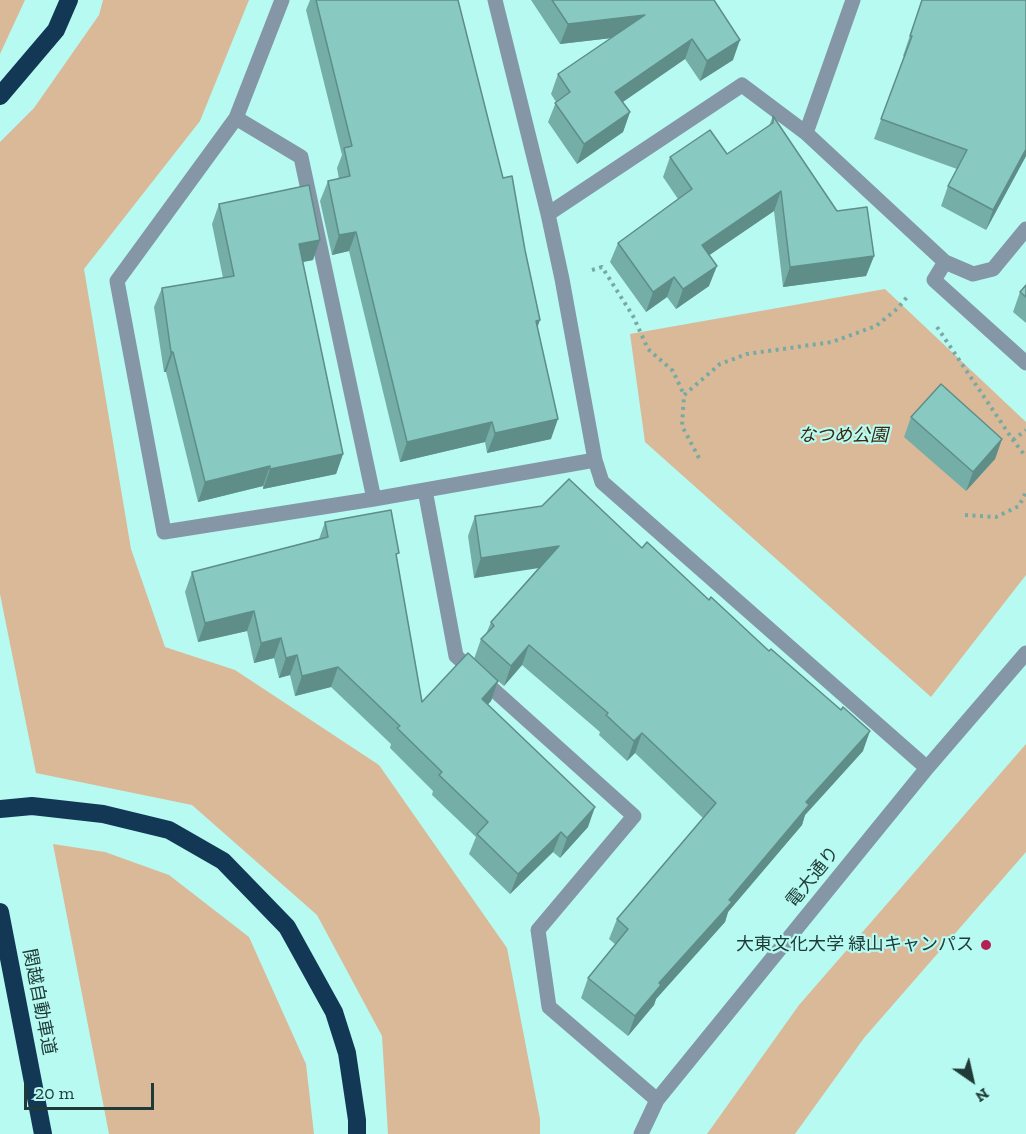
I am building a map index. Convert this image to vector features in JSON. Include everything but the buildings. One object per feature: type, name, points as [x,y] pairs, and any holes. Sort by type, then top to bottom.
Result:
[{"type":"highway","points":[[0,96],[56,30],[69,0]]},
{"type":"highway","points":[[0,809],[32,806],[103,814],[169,830],[223,861],[287,927],[334,1012],[347,1053],[357,1134]]},
{"type":"highway","name":"関越自動車道","points":[[0,912],[44,1134]]},
{"type":"street","points":[[282,0],[236,118],[117,281],[164,532],[374,499],[595,460]]},
{"type":"street","points":[[495,0],[548,214],[595,460],[602,482],[927,768]]},
{"type":"street","points":[[806,133],[853,0]]},
{"type":"street","points":[[548,214],[742,85],[806,133],[945,262],[973,274],[993,269],[1026,229]]},
{"type":"street","points":[[236,118],[301,157],[374,499]]},
{"type":"street","points":[[945,262],[934,280],[1026,363]]},
{"type":"street","points":[[425,490],[456,656],[634,816],[538,930],[549,1007],[657,1100]]},
{"type":"street","name":"電大通り","points":[[640,1134],[657,1100],[927,768],[1026,653]]},
{"type":"path","points":[[562,279],[602,267],[633,316],[648,349],[673,371],[684,395],[682,426],[699,458]]},
{"type":"path","points":[[684,395],[720,364],[747,354],[832,342],[876,326],[897,309],[911,293],[934,280]]},
{"type":"path","points":[[931,320],[1012,440],[1026,457]]},
{"type":"path","points":[[1012,440],[1026,430]]},
{"type":"path","points":[[965,515],[996,517],[1019,506],[1026,492]]},
{"type":"green space","points":[[0,0],[25,0],[0,54]]},
{"type":"green space","points":[[103,0],[249,0],[200,121],[84,269],[131,549],[165,647],[235,670],[379,765],[507,948],[540,1119],[540,1134],[388,1134],[382,1036],[317,915],[192,805],[36,773],[0,594],[0,142],[34,108],[99,15]]},
{"type":"green space","name":"なつめ公園","points":[[885,289],[1026,422],[1026,575],[931,697],[645,442],[630,334]]},
{"type":"green space","points":[[1026,744],[1026,852],[864,1038],[795,1134],[707,1134],[799,1005]]},
{"type":"green space","points":[[53,844],[105,852],[169,875],[249,937],[306,1064],[314,1134],[109,1134]]},
{"type":"place","name":"大東文化大学 緑山キャンパス","points":[[986,945]]}]
